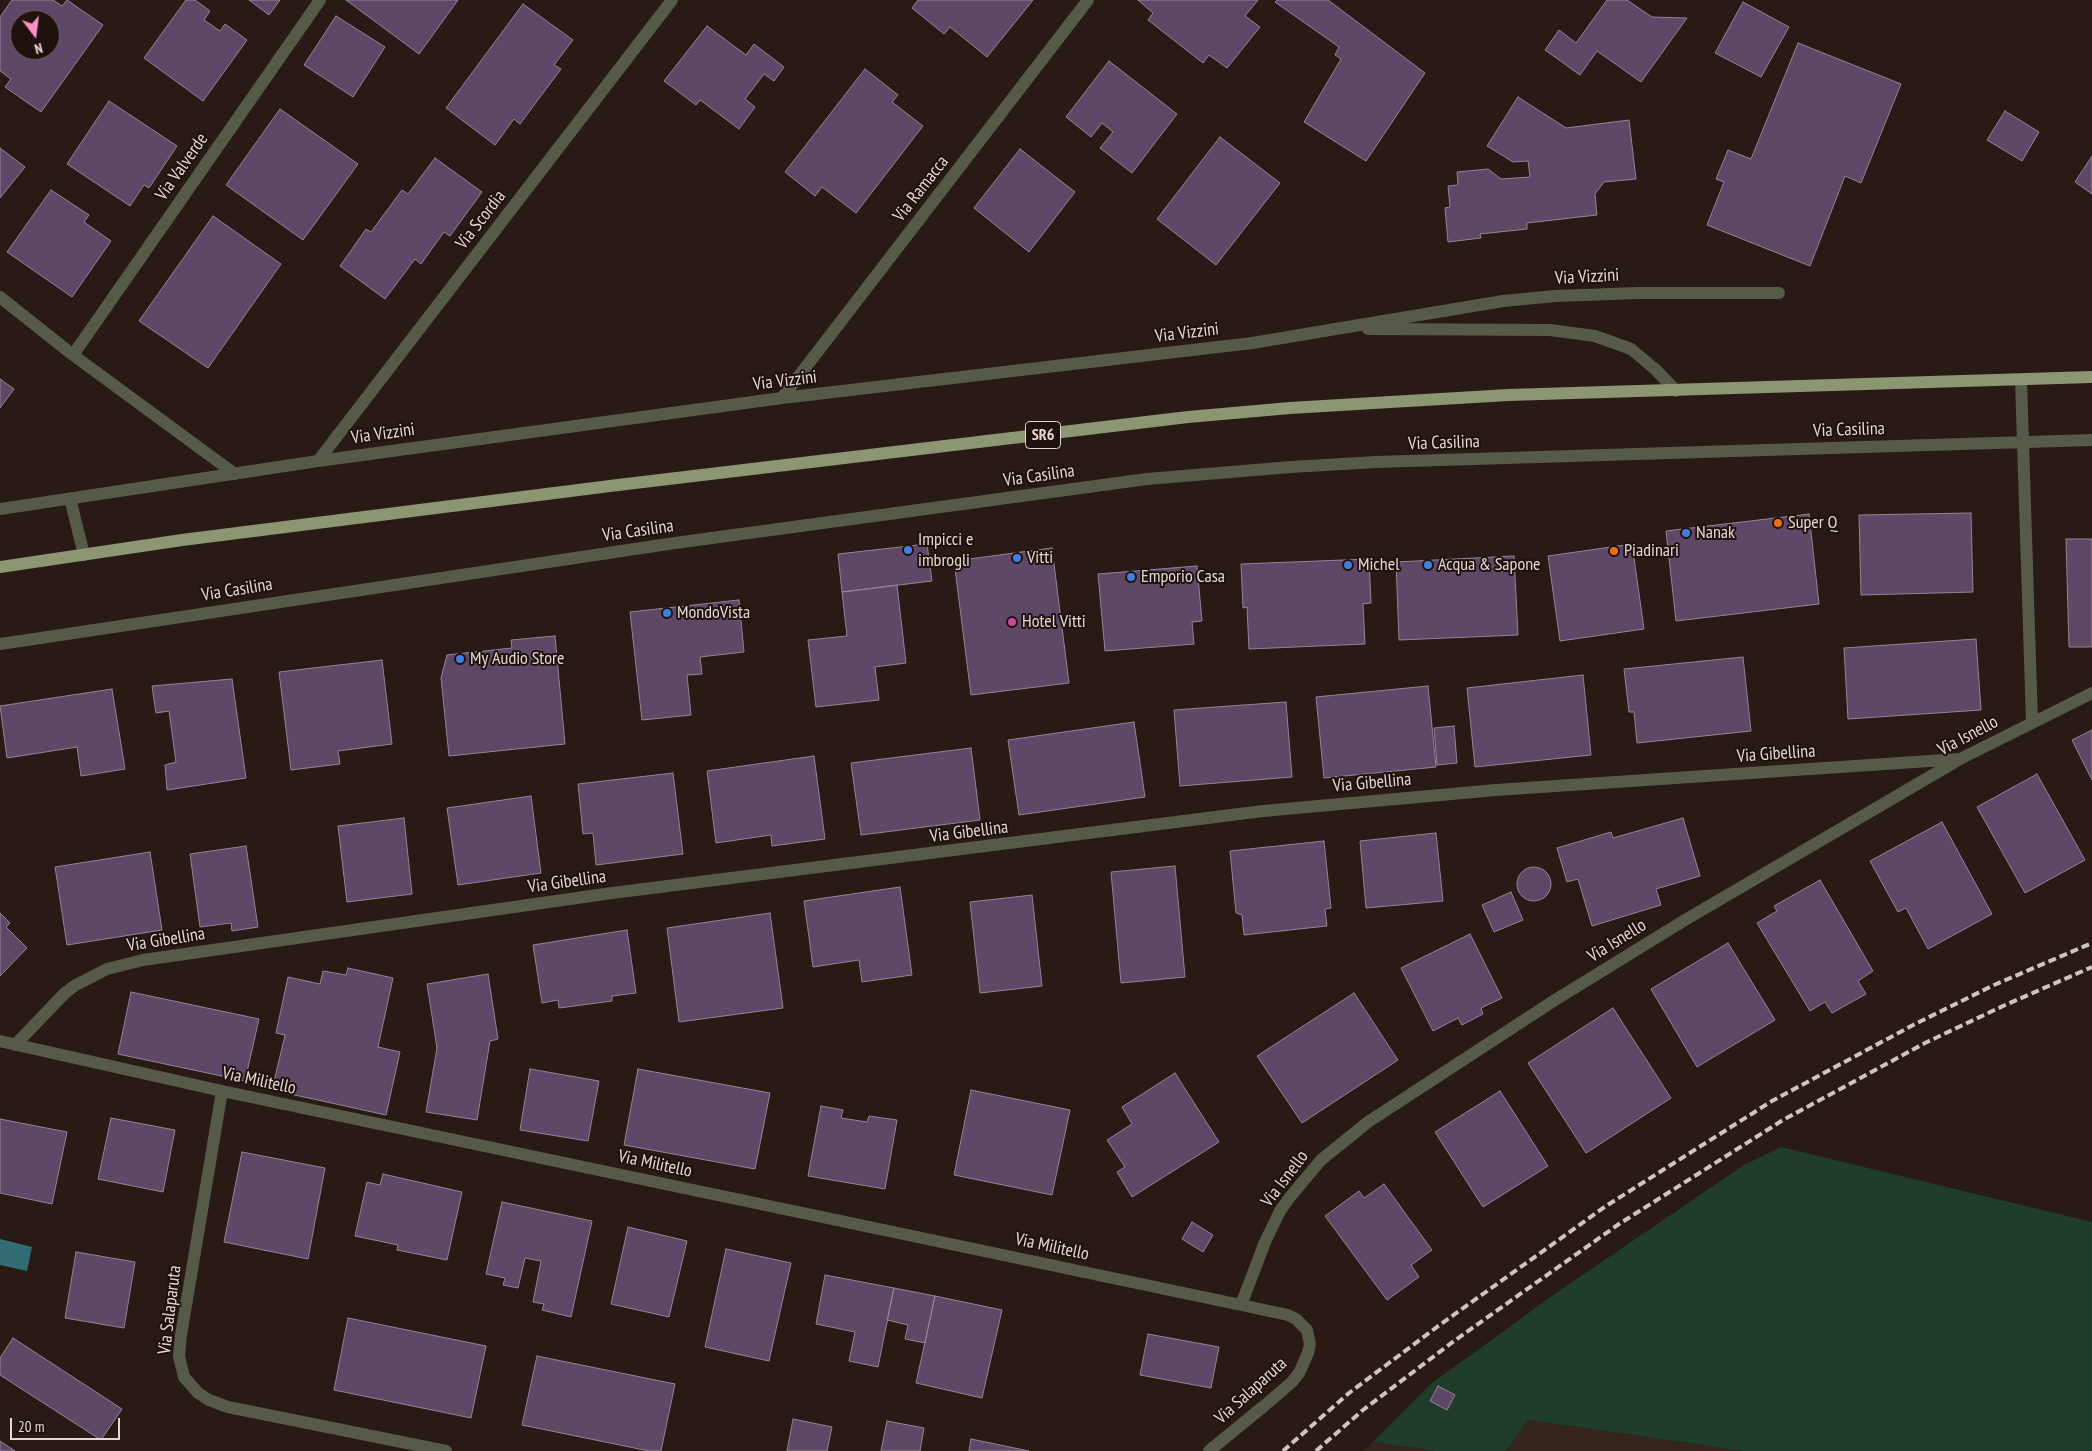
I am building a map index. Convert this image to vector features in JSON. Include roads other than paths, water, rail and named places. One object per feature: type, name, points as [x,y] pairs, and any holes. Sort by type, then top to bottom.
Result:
[{"type":"main road","name":"SR6","points":[[0,567],[240,533],[618,485],[1188,417],[1385,401],[1508,395],[2092,377]]},
{"type":"street","name":"Via Valverde","points":[[73,355],[320,0]]},
{"type":"street","name":"Via Scordia","points":[[318,461],[672,0]]},
{"type":"street","name":"Via Ramacca","points":[[782,398],[1088,0]]},
{"type":"street","name":"Via Vizzini","points":[[70,498],[318,461],[782,398],[1225,346],[1340,329],[1422,313],[1527,298],[1639,293],[1779,293]]},
{"type":"street","points":[[0,297],[73,355],[235,474]]},
{"type":"street","name":"Via Vizzini","points":[[1340,329],[1550,330],[1596,336],[1631,349],[1656,370],[1676,391]]},
{"type":"street","points":[[2021,380],[2032,722]]},
{"type":"street","name":"Via Casilina","points":[[0,644],[646,547],[1147,480],[1357,463],[2092,440]]},
{"type":"street","points":[[0,509],[70,498],[84,555]]},
{"type":"street","name":"Via Isnello","points":[[1241,1305],[1265,1242],[1280,1211],[1310,1170],[1345,1139],[1496,1038],[1618,962],[1960,759],[2092,693]]},
{"type":"street","name":"Via Gibellina","points":[[15,1045],[64,994],[82,981],[113,967],[152,959],[612,893],[1264,812],[1478,791],[1960,759]]},
{"type":"street","name":"Via Militello","points":[[0,1041],[222,1091],[1288,1315],[1302,1324]]},
{"type":"street","name":"Via Salaparuta","points":[[222,1091],[181,1335],[179,1356],[184,1377],[198,1393],[208,1400],[228,1407],[446,1451]]},
{"type":"street","name":"Via Salaparuta","points":[[1209,1451],[1292,1382],[1299,1373],[1308,1354],[1310,1344],[1309,1337],[1302,1324]]},
{"type":"water","points":[[0,1239],[32,1247],[27,1271],[0,1265]]},
{"type":"railway","points":[[1283,1451],[1349,1393],[1441,1324],[1606,1206],[1772,1101],[1915,1024],[1994,985],[2092,943]]},
{"type":"railway","points":[[1316,1451],[1363,1410],[1454,1341],[1619,1224],[1783,1120],[1925,1043],[2092,967]]},
{"type":"place","name":"Super Q","points":[[1778,523]]},
{"type":"place","name":"Nanak","points":[[1686,533]]},
{"type":"place","name":"Impicci e imbrogli","points":[[908,550]]},
{"type":"place","name":"Piadinari","points":[[1614,551]]},
{"type":"place","name":"Vitti","points":[[1017,558]]},
{"type":"place","name":"Michel","points":[[1348,565]]},
{"type":"place","name":"Acqua & Sapone","points":[[1428,565]]},
{"type":"place","name":"Emporio Casa","points":[[1131,577]]},
{"type":"place","name":"MondoVista","points":[[667,613]]},
{"type":"place","name":"Hotel Vitti","points":[[1012,622]]},
{"type":"place","name":"My Audio Store","points":[[460,659]]}]
